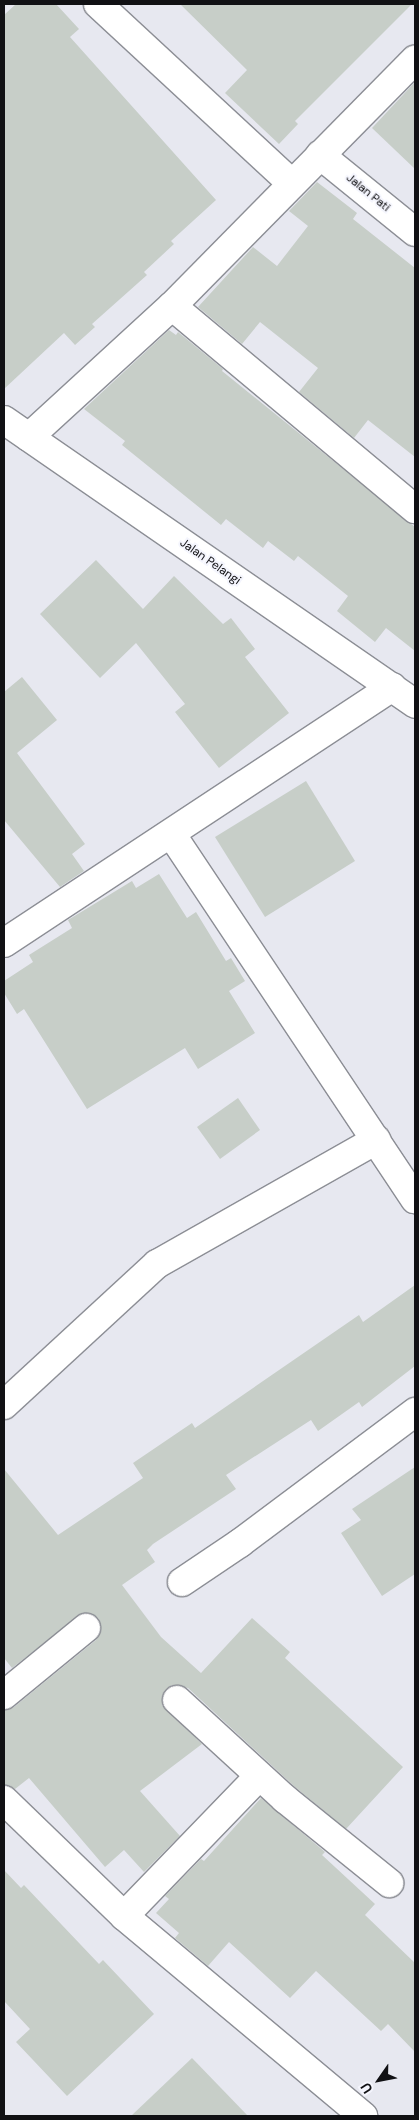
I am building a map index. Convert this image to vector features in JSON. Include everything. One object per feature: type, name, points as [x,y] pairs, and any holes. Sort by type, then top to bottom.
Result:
[{"type":"street","points":[[98,4],[291,184]]},
{"type":"street","points":[[29,437],[172,306],[415,60]]},
{"type":"street","name":"Jalan Pati","points":[[320,155],[415,232]]},
{"type":"street","points":[[172,306],[415,509]]},
{"type":"street","name":"Jalan Pelangi","points":[[4,420],[415,704]]},
{"type":"street","points":[[4,943],[61,902],[172,835],[392,687]]},
{"type":"street","points":[[172,835],[415,1199]]},
{"type":"street","points":[[4,1405],[157,1264],[376,1140]]},
{"type":"street","points":[[182,1582],[240,1543],[415,1412]]},
{"type":"street","points":[[4,1695],[86,1628]]},
{"type":"street","points":[[177,1700],[259,1776],[389,1882]]},
{"type":"street","points":[[124,1916],[259,1776]]},
{"type":"street","points":[[4,1800],[124,1916],[363,2116]]},
{"type":"building","points":[[16,4],[56,4],[79,29],[70,37],[216,200],[171,241],[174,244],[144,272],[147,275],[92,324],[95,327],[75,345],[64,333],[4,389],[4,15]]},
{"type":"building","points":[[180,4],[412,4],[295,121],[298,124],[279,144],[225,93],[247,70]]},
{"type":"building","points":[[415,82],[415,169],[372,128]]},
{"type":"building","points":[[317,182],[357,213],[353,219],[415,268],[415,457],[368,420],[354,438],[299,392],[318,368],[260,322],[242,344],[198,307],[253,247],[277,266],[308,226],[289,211]]},
{"type":"building","points":[[169,330],[176,335],[178,332],[223,369],[222,371],[415,527],[415,651],[386,628],[375,642],[337,611],[348,596],[298,556],[294,561],[268,541],[263,548],[226,519],[221,525],[122,445],[125,441],[84,409]]},
{"type":"building","points":[[96,560],[143,609],[174,576],[223,624],[231,618],[255,649],[245,657],[289,713],[219,768],[175,712],[185,704],[136,643],[100,678],[40,614]]},
{"type":"building","points":[[22,677],[57,720],[17,753],[85,844],[72,854],[84,871],[60,887],[4,820],[4,692]]},
{"type":"building","points":[[306,781],[355,861],[265,917],[215,837]]},
{"type":"building","points":[[159,874],[187,918],[196,912],[226,961],[231,958],[245,981],[229,991],[255,1033],[198,1069],[185,1048],[87,1109],[24,1009],[17,1014],[4,993],[4,981],[33,962],[29,955],[72,928],[68,920],[132,881],[136,888]]},
{"type":"building","points":[[238,1098],[260,1130],[220,1159],[197,1127]]},
{"type":"building","points":[[415,1285],[415,1366],[362,1407],[359,1402],[318,1431],[311,1420],[226,1475],[236,1489],[153,1544],[147,1550],[155,1562],[122,1585],[161,1637],[201,1673],[252,1618],[290,1652],[285,1658],[403,1767],[346,1829],[295,1787],[188,1688],[172,1685],[162,1696],[162,1705],[202,1744],[140,1791],[180,1836],[144,1872],[124,1850],[105,1867],[29,1778],[15,1789],[4,1785],[4,1710],[14,1707],[96,1640],[101,1626],[98,1618],[83,1613],[12,1668],[4,1658],[4,1469],[58,1535],[143,1478],[133,1463],[192,1423],[195,1428],[359,1315],[363,1322]]},
{"type":"building","points":[[415,1467],[415,1574],[382,1596],[341,1533],[361,1520],[352,1509]]},
{"type":"building","points":[[261,1798],[325,1852],[322,1855],[375,1904],[365,1915],[415,1963],[415,2052],[388,2024],[381,2031],[316,1971],[290,1998],[229,1942],[208,1966],[175,1938],[179,1933],[156,1913],[169,1899],[165,1896],[201,1859],[204,1861]]},
{"type":"building","points":[[4,1870],[21,1888],[24,1885],[99,1964],[103,1960],[154,2014],[67,2096],[16,2042],[30,2029],[4,2001]]},
{"type":"building","points":[[192,2058],[248,2116],[131,2116]]}]
